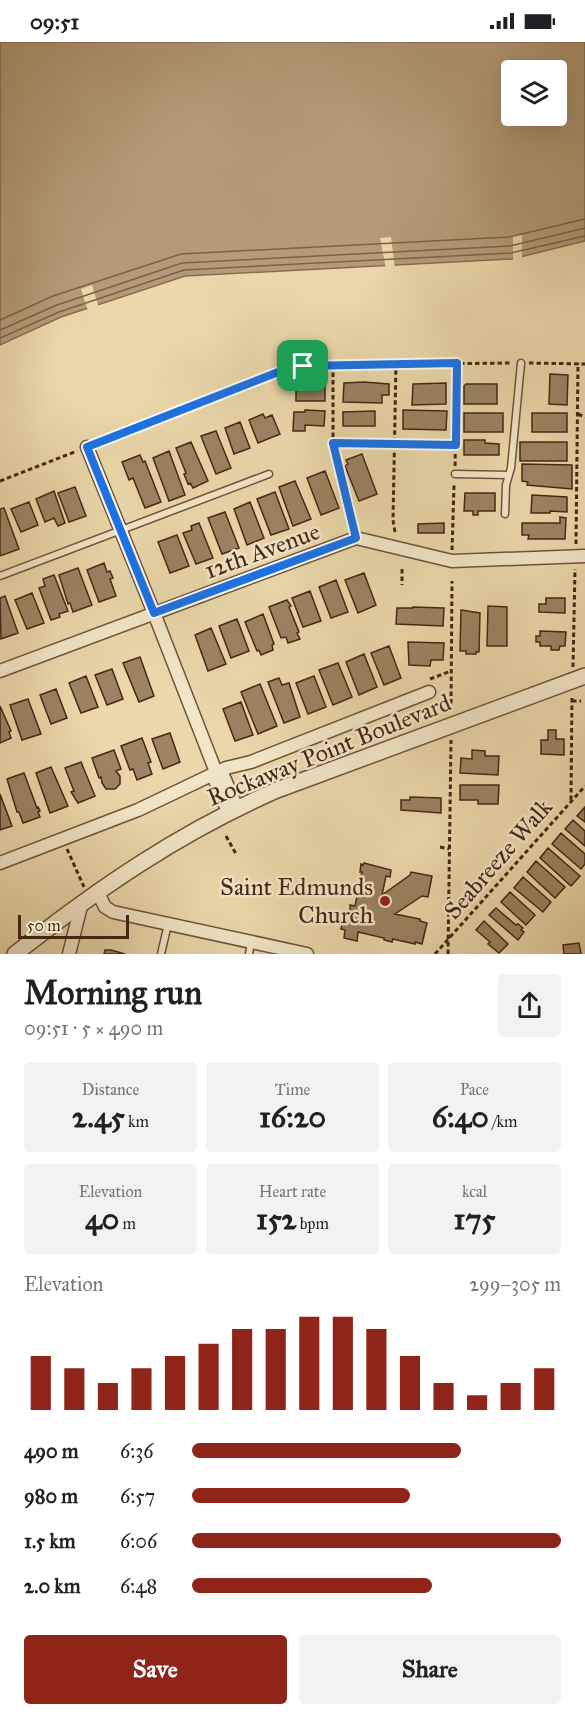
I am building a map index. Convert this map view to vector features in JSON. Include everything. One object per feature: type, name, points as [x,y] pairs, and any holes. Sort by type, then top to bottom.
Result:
[{"type":"street","points":[[87,447],[216,772],[214,778],[232,810]]},
{"type":"street","name":"12th Avenue","points":[[0,672],[356,538],[452,561],[580,557]]},
{"type":"street","name":"Rockaway Point Boulevard","points":[[15,954],[88,893],[185,834],[232,810],[277,790],[579,671]]},
{"type":"street","name":"Rockaway Point Boulevard","points":[[0,863],[138,810],[216,772],[251,762],[429,692]]},
{"type":"street","points":[[69,954],[88,893],[113,912],[168,924],[250,948],[307,954]]},
{"type":"lane","points":[[505,514],[521,363]]},
{"type":"lane","points":[[0,576],[270,474]]},
{"type":"lane","points":[[455,474],[508,475]]},
{"type":"lane","points":[[161,954],[168,924]]},
{"type":"path","points":[[452,551],[457,363]]},
{"type":"path","points":[[578,363],[579,671]]},
{"type":"path","points":[[395,532],[393,520],[396,364]]},
{"type":"path","points":[[0,481],[286,369],[333,365],[585,364]]},
{"type":"path","points":[[333,365],[333,443],[356,538]]},
{"type":"path","points":[[578,414],[585,417]]},
{"type":"path","points":[[333,443],[456,445]]},
{"type":"path","points":[[402,569],[402,585]]},
{"type":"path","points":[[451,713],[452,581]]},
{"type":"path","points":[[571,801],[572,694]]},
{"type":"path","points":[[572,701],[580,701]]},
{"type":"path","points":[[448,954],[451,738]]},
{"type":"path","name":"Seabreeze Walk","points":[[435,954],[585,786]]},
{"type":"path","points":[[226,836],[236,854]]},
{"type":"path","points":[[63,839],[88,893]]},
{"type":"path","points":[[440,848],[449,849]]},
{"type":"water","points":[[0,42],[585,42],[585,241],[512,259],[185,276],[61,317],[0,345]]},
{"type":"pier","points":[[522,234],[522,260],[513,262],[513,235]]},
{"type":"pier","points":[[391,237],[395,268],[386,269],[380,238]]},
{"type":"pier","points":[[92,285],[99,308],[88,311],[81,289]]},
{"type":"building","points":[[550,374],[568,375],[567,405],[549,404]]},
{"type":"building","points":[[344,383],[389,384],[389,395],[382,395],[382,403],[343,402]]},
{"type":"building","points":[[446,383],[446,404],[412,405],[413,384]]},
{"type":"building","points":[[466,384],[497,384],[497,404],[464,404]]},
{"type":"building","points":[[296,386],[325,386],[325,401],[296,401]]},
{"type":"building","points":[[305,410],[325,411],[324,426],[305,425],[305,431],[293,431],[294,412],[305,412]]},
{"type":"building","points":[[403,410],[447,411],[446,430],[403,429]]},
{"type":"building","points":[[375,411],[375,426],[343,426],[343,412]]},
{"type":"building","points":[[464,413],[503,413],[503,432],[464,432]]},
{"type":"building","points":[[532,413],[567,413],[567,432],[532,432]]},
{"type":"building","points":[[263,414],[265,418],[272,415],[280,434],[258,443],[249,420]]},
{"type":"building","points":[[240,422],[250,448],[234,454],[225,428]]},
{"type":"building","points":[[216,431],[231,468],[216,474],[201,436]]},
{"type":"building","points":[[464,440],[485,440],[485,443],[499,444],[499,455],[464,455]]},
{"type":"building","points":[[191,442],[208,481],[193,488],[190,483],[188,484],[176,448]]},
{"type":"building","points":[[520,442],[567,442],[567,461],[520,461]]},
{"type":"building","points":[[169,451],[185,495],[169,501],[153,458]]},
{"type":"building","points":[[362,454],[377,494],[359,501],[345,466],[348,464],[346,460]]},
{"type":"building","points":[[140,455],[143,462],[145,461],[161,502],[145,508],[133,478],[129,480],[122,462]]},
{"type":"building","points":[[522,464],[572,465],[572,489],[527,485],[528,482],[522,481]]},
{"type":"building","points":[[325,471],[339,508],[321,515],[307,478]]},
{"type":"building","points":[[295,481],[311,519],[293,526],[279,487]]},
{"type":"building","points":[[75,487],[86,516],[69,522],[58,493]]},
{"type":"building","points":[[54,491],[65,523],[58,526],[54,518],[45,522],[36,499]]},
{"type":"building","points":[[275,492],[289,529],[271,535],[257,499]]},
{"type":"building","points":[[465,493],[495,493],[495,511],[478,511],[478,515],[473,515],[473,511],[464,511]]},
{"type":"building","points":[[532,495],[567,497],[567,512],[531,513]]},
{"type":"building","points":[[29,502],[38,525],[21,532],[11,509]]},
{"type":"building","points":[[250,502],[264,538],[247,545],[234,509]]},
{"type":"building","points":[[4,508],[19,549],[0,556],[0,509]]},
{"type":"building","points":[[225,512],[239,548],[222,554],[208,518]]},
{"type":"building","points":[[560,517],[566,518],[565,539],[528,539],[529,535],[522,535],[522,523],[560,523]]},
{"type":"building","points":[[199,523],[213,558],[196,564],[183,533],[192,530],[191,526]]},
{"type":"building","points":[[444,523],[444,533],[418,533],[418,524]]},
{"type":"building","points":[[177,535],[189,566],[170,573],[158,542]]},
{"type":"building","points":[[104,563],[107,572],[110,571],[113,578],[110,579],[116,596],[99,602],[87,570]]},
{"type":"building","points":[[78,568],[92,605],[73,612],[70,603],[68,604],[59,575]]},
{"type":"building","points":[[364,573],[376,605],[358,613],[345,580]]},
{"type":"building","points":[[54,575],[68,611],[51,620],[39,588],[45,586],[43,579]]},
{"type":"building","points":[[336,580],[348,612],[331,618],[319,587]]},
{"type":"building","points":[[310,591],[321,621],[303,627],[292,598]]},
{"type":"building","points":[[32,593],[44,623],[27,629],[15,600]]},
{"type":"building","points":[[5,596],[18,633],[1,639],[0,598]]},
{"type":"building","points":[[546,598],[565,598],[565,613],[539,612],[539,604],[546,604]]},
{"type":"building","points":[[287,600],[291,606],[289,607],[300,639],[288,643],[286,637],[281,638],[269,607]]},
{"type":"building","points":[[488,606],[507,607],[507,646],[487,646]]},
{"type":"building","points":[[397,608],[444,608],[443,626],[396,624]]},
{"type":"building","points":[[461,610],[480,613],[479,652],[476,654],[466,654],[466,651],[460,651]]},
{"type":"building","points":[[263,614],[274,644],[272,645],[273,650],[261,655],[259,650],[257,651],[245,622]]},
{"type":"building","points":[[237,619],[249,651],[231,658],[219,626]]},
{"type":"building","points":[[211,628],[226,664],[208,671],[195,635]]},
{"type":"building","points":[[540,631],[566,632],[565,646],[560,646],[559,650],[551,650],[551,646],[540,646],[540,642],[536,642],[536,636],[540,636]]},
{"type":"building","points":[[408,642],[444,643],[443,660],[431,660],[430,666],[409,665]]},
{"type":"building","points":[[389,646],[401,678],[384,685],[371,653]]},
{"type":"building","points":[[364,654],[377,687],[359,695],[346,662]]},
{"type":"building","points":[[140,657],[154,696],[139,702],[123,663]]},
{"type":"building","points":[[338,663],[352,697],[333,705],[319,670]]},
{"type":"building","points":[[112,669],[123,699],[107,705],[95,675]]},
{"type":"building","points":[[86,676],[98,707],[81,713],[69,683]]},
{"type":"building","points":[[314,676],[326,707],[308,714],[296,683]]},
{"type":"building","points":[[279,678],[282,685],[289,683],[300,717],[284,723],[268,682]]},
{"type":"building","points":[[260,684],[277,726],[258,734],[241,692]]},
{"type":"building","points":[[56,689],[67,718],[51,724],[40,695]]},
{"type":"building","points":[[28,699],[41,734],[22,740],[10,705]]},
{"type":"building","points":[[241,702],[253,735],[235,741],[223,709]]},
{"type":"building","points":[[0,706],[11,731],[9,732],[11,738],[0,743]]},
{"type":"building","points":[[548,730],[556,730],[556,739],[564,739],[564,755],[541,754],[541,740],[548,740]]},
{"type":"building","points":[[170,733],[180,762],[163,769],[152,739]]},
{"type":"building","points":[[142,738],[151,762],[148,763],[152,774],[137,780],[133,769],[130,770],[121,746]]},
{"type":"building","points":[[114,750],[121,769],[116,771],[120,776],[120,784],[115,789],[106,789],[101,777],[99,778],[92,758]]},
{"type":"building","points":[[472,750],[485,751],[485,756],[499,756],[498,775],[460,773],[461,758],[472,759]]},
{"type":"building","points":[[81,762],[95,796],[78,803],[71,792],[74,791],[65,768]]},
{"type":"building","points":[[51,767],[68,806],[50,813],[36,773]]},
{"type":"building","points":[[24,773],[40,811],[38,812],[40,817],[23,823],[17,812],[7,779]]},
{"type":"building","points":[[460,785],[499,785],[498,804],[478,804],[478,800],[460,800]]},
{"type":"building","points":[[0,794],[12,826],[0,830]]},
{"type":"building","points":[[410,797],[441,798],[441,813],[401,810],[401,800],[410,800]]},
{"type":"building","points":[[585,807],[585,822],[577,816]]},
{"type":"building","points":[[573,820],[585,831],[585,846],[565,829]]},
{"type":"building","points":[[561,833],[585,854],[585,864],[581,869],[552,844]]},
{"type":"building","points":[[548,848],[580,876],[571,886],[540,858]]},
{"type":"building","points":[[536,861],[565,887],[555,898],[527,872]]},
{"type":"building","name":"Saint Edmunds Church","points":[[361,864],[391,870],[390,877],[386,876],[382,895],[411,872],[432,876],[428,897],[422,896],[395,914],[420,919],[427,923],[422,944],[393,939],[392,942],[358,932],[357,941],[344,938],[345,930],[341,929],[343,920],[350,921],[350,905],[355,906],[362,872],[360,872]]},
{"type":"building","points":[[523,877],[551,902],[543,912],[514,888]]},
{"type":"building","points":[[510,892],[535,915],[526,925],[501,902]]},
{"type":"building","points":[[496,908],[523,928],[521,930],[524,932],[518,940],[489,915]]},
{"type":"building","points":[[484,921],[508,944],[499,953],[476,930]]},
{"type":"building","points":[[579,943],[581,954],[564,954],[563,945]]},
{"type":"building","points":[[105,950],[111,950],[125,954],[104,954]]},
{"type":"place","name":"Saint Edmunds Church","points":[[385,901]]},
{"type":"route","points":[[457,363],[456,445],[333,443],[356,538],[154,613],[87,447],[286,369],[303,366],[457,363]]}]
